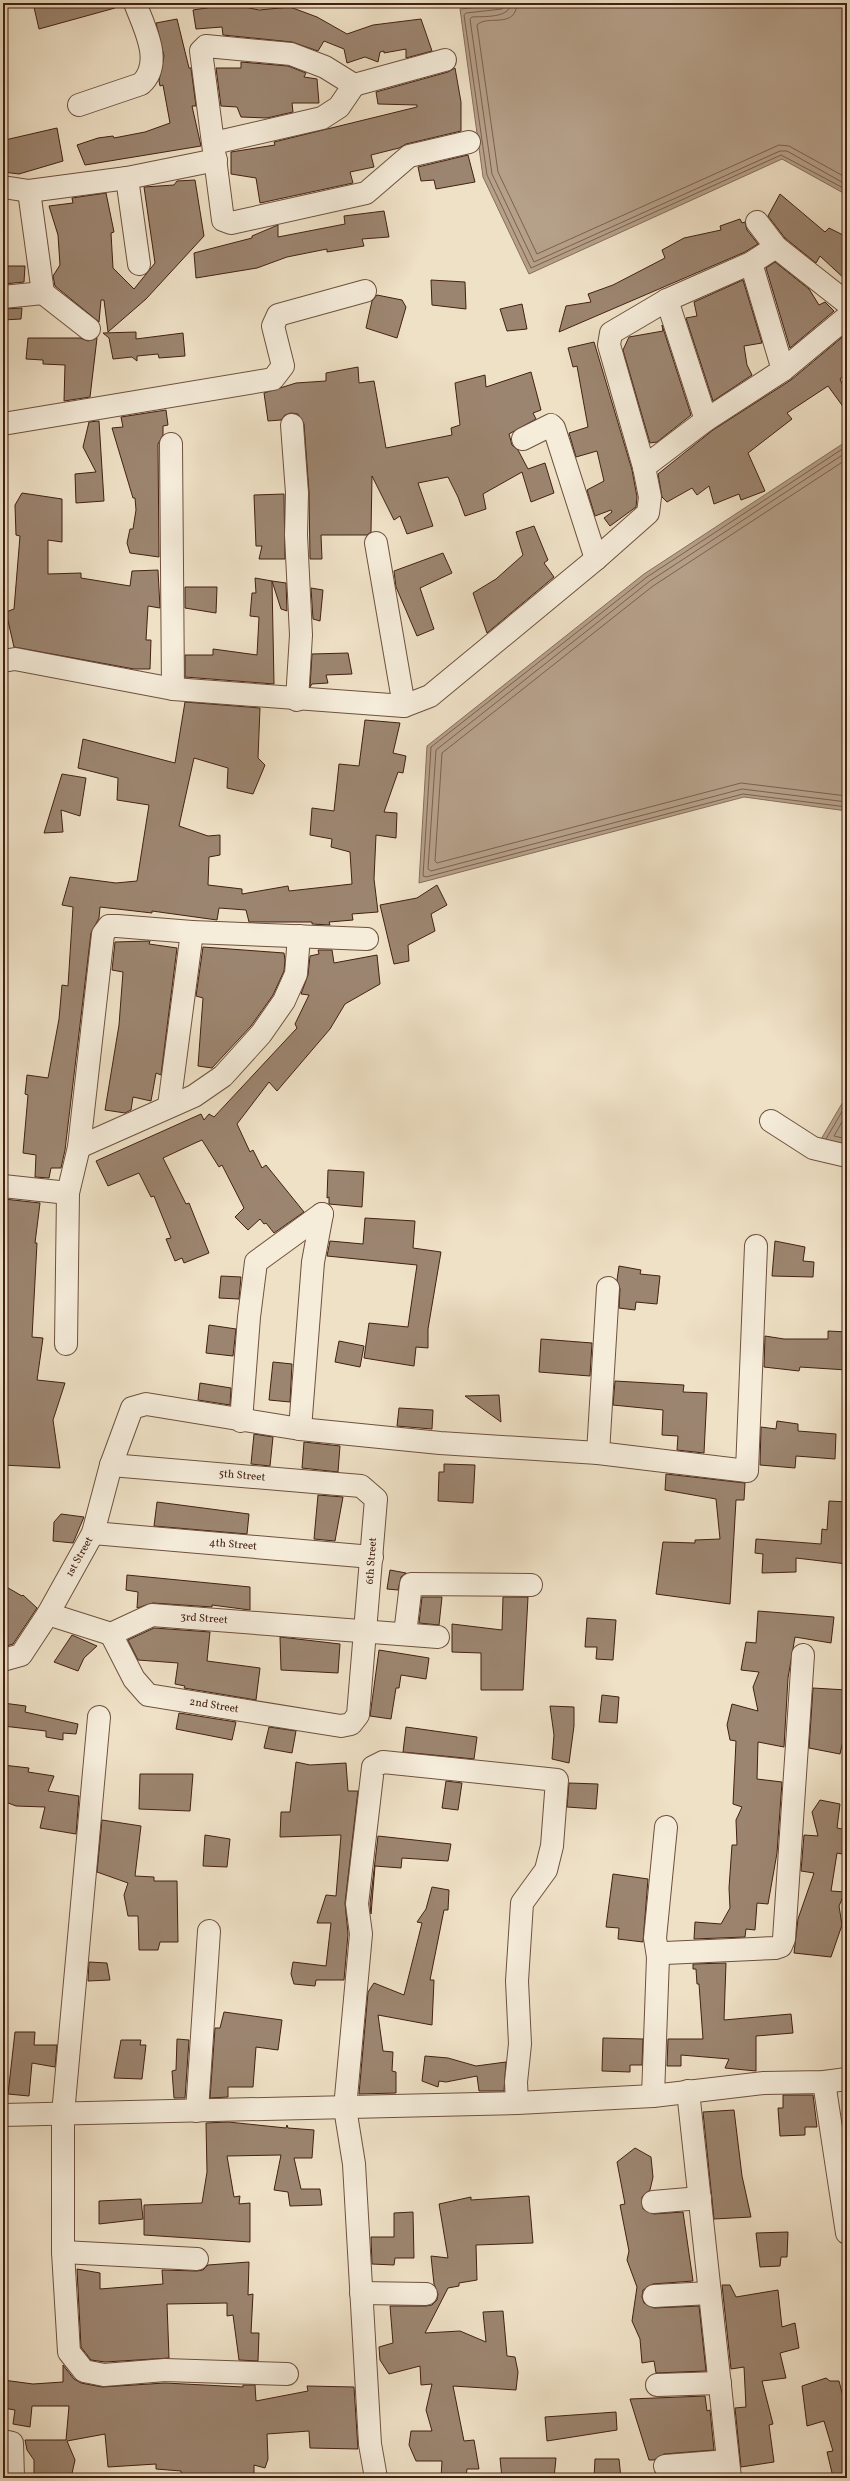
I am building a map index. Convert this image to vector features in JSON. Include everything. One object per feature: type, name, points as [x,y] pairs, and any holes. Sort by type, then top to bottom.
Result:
[{"type":"street","points":[[79,105],[141,84],[148,78],[152,66],[148,36],[135,3]]},
{"type":"street","points":[[354,85],[325,67],[291,54],[206,46],[201,51],[223,220],[231,223],[366,193],[409,156],[469,142]]},
{"type":"street","points":[[3,187],[30,191],[127,178],[322,118],[339,107],[354,85],[445,60]]},
{"type":"street","points":[[127,178],[139,264]]},
{"type":"street","points":[[30,191],[43,293]]},
{"type":"street","points":[[757,222],[776,247],[847,303]]},
{"type":"street","points":[[3,661],[15,659],[173,689],[297,700],[404,706],[430,696],[596,559],[648,513],[650,498],[644,467],[609,345],[609,336],[667,300],[751,263],[776,247]]},
{"type":"street","points":[[751,263],[783,370]]},
{"type":"street","points":[[3,424],[273,379],[283,366],[273,326],[278,315],[365,291]]},
{"type":"street","points":[[3,297],[43,293],[89,329]]},
{"type":"street","points":[[667,300],[706,420]]},
{"type":"street","points":[[644,467],[706,420],[783,370],[847,317]]},
{"type":"street","points":[[292,425],[297,494],[296,535],[301,635],[297,700]]},
{"type":"street","points":[[523,439],[545,426],[551,425],[554,428],[596,559]]},
{"type":"street","points":[[171,444],[173,689]]},
{"type":"street","points":[[376,543],[404,706]]},
{"type":"street","points":[[66,1344],[68,1193],[79,1147],[103,934],[109,926],[117,926],[192,932],[367,939]]},
{"type":"street","points":[[169,1106],[192,932]]},
{"type":"street","points":[[79,1147],[194,1096],[223,1076],[261,1034],[284,1001],[296,974],[299,936]]},
{"type":"street","points":[[771,1121],[813,1148],[847,1156]]},
{"type":"street","points":[[3,1186],[68,1193]]},
{"type":"street","points":[[300,1429],[313,1262],[322,1214],[256,1262],[249,1317],[241,1421],[300,1429],[447,1443],[598,1454],[747,1470],[756,1246]]},
{"type":"street","points":[[598,1454],[608,1288]]},
{"type":"street","name":"1st Street","points":[[3,1660],[21,1655],[48,1614],[93,1533],[111,1465],[132,1408],[146,1404],[241,1421]]},
{"type":"street","name":"5th Street","points":[[111,1465],[360,1486],[370,1492]]},
{"type":"street","name":"6th Street","points":[[351,1724],[358,1715],[366,1631],[376,1499],[370,1492]]},
{"type":"street","name":"4th Street","points":[[93,1533],[372,1557]]},
{"type":"street","points":[[405,1634],[411,1584],[531,1585]]},
{"type":"street","points":[[48,1614],[111,1634]]},
{"type":"street","name":"3rd Street","points":[[111,1634],[152,1615],[366,1631]]},
{"type":"street","points":[[366,1631],[438,1637]]},
{"type":"street","name":"2nd Street","points":[[111,1634],[134,1679],[148,1695],[341,1726],[351,1724]]},
{"type":"street","points":[[658,1957],[665,1953],[775,1948],[781,1946],[784,1939],[803,1656]]},
{"type":"street","points":[[99,1717],[63,2114],[63,2252],[69,2352],[84,2371],[104,2375],[165,2370],[287,2374]]},
{"type":"street","points":[[376,2478],[370,2444],[354,2164],[345,2108],[361,1934],[357,1904],[373,1767],[382,1762],[557,1780],[552,1846],[546,1870],[522,1903],[517,1981],[520,2044],[516,2082],[517,2103]]},
{"type":"street","points":[[653,2096],[655,1995],[658,1957],[655,1938],[666,1827]]},
{"type":"street","points":[[197,2111],[209,1931]]},
{"type":"street","points":[[3,2115],[517,2103],[653,2096],[764,2083],[824,2082],[847,2079]]},
{"type":"street","points":[[824,2082],[847,2233]]},
{"type":"street","points":[[665,2466],[729,2470],[688,2092]]},
{"type":"street","points":[[653,2202],[700,2198]]},
{"type":"street","points":[[63,2252],[197,2258]]},
{"type":"street","points":[[361,2293],[426,2294]]},
{"type":"street","points":[[654,2296],[710,2293]]},
{"type":"street","points":[[657,2385],[720,2383]]},
{"type":"street","points":[[3,2441],[12,2443],[13,2478]]},
{"type":"water","points":[[520,3],[847,3],[847,195],[782,159],[529,274],[483,177],[460,9]]},
{"type":"water","points":[[847,441],[847,811],[744,797],[419,883],[427,746],[644,574]]},
{"type":"water","points":[[847,1095],[847,1148],[817,1146]]},
{"type":"building","points":[[33,3],[114,3],[115,8],[39,29]]},
{"type":"building","points":[[239,3],[240,6],[259,10],[290,7],[317,17],[347,34],[373,25],[421,19],[432,51],[406,58],[406,49],[384,53],[384,51],[380,52],[378,62],[365,57],[347,63],[344,49],[324,41],[318,51],[292,42],[223,35],[222,27],[196,29],[193,10]]},
{"type":"building","points":[[177,19],[189,68],[191,68],[196,106],[192,106],[201,146],[85,165],[77,145],[98,138],[113,136],[114,138],[145,132],[170,123],[163,85],[160,86],[159,81],[164,56],[156,23]]},
{"type":"building","points":[[241,62],[288,66],[306,73],[304,77],[317,79],[319,103],[292,103],[293,112],[267,118],[241,117],[237,107],[221,106],[216,68],[241,68]]},
{"type":"building","points":[[455,68],[461,102],[461,131],[406,144],[399,148],[371,155],[374,167],[350,172],[353,183],[260,203],[256,178],[231,174],[231,152],[275,145],[274,142],[417,107],[417,105],[378,104],[376,92],[448,72]]},
{"type":"building","points":[[57,128],[63,161],[19,174],[3,172],[5,140]]},
{"type":"building","points":[[468,155],[475,182],[436,189],[434,180],[421,181],[418,167]]},
{"type":"building","points":[[195,180],[204,236],[146,299],[108,332],[104,300],[101,300],[99,322],[55,286],[53,276],[60,265],[58,235],[49,206],[73,203],[72,198],[106,193],[114,232],[111,233],[113,268],[134,289],[155,263],[144,187],[174,185],[177,181]]},
{"type":"building","points":[[780,194],[825,232],[829,228],[847,237],[847,281],[820,256],[816,263],[785,238],[768,216]]},
{"type":"building","points":[[384,211],[389,237],[362,239],[364,246],[327,252],[327,249],[287,257],[257,268],[196,278],[194,253],[252,238],[252,236],[278,225],[278,237],[345,224],[344,216]]},
{"type":"building","points":[[740,219],[742,223],[745,222],[747,230],[758,244],[745,252],[559,332],[566,306],[591,302],[588,294],[613,285],[665,258],[662,250],[684,238],[721,230],[720,226]]},
{"type":"building","points":[[775,262],[809,289],[819,305],[825,302],[834,311],[790,348],[766,268]]},
{"type":"building","points":[[8,266],[25,266],[24,282],[4,284]]},
{"type":"building","points":[[431,280],[465,282],[466,309],[432,305]]},
{"type":"building","points":[[743,280],[762,343],[744,346],[747,365],[752,375],[713,401],[686,318],[697,316],[694,302]]},
{"type":"building","points":[[377,295],[402,300],[406,307],[397,338],[366,328],[372,301]]},
{"type":"building","points":[[522,304],[527,329],[507,331],[500,309]]},
{"type":"building","points":[[22,308],[21,319],[3,320],[3,309]]},
{"type":"building","points":[[662,325],[691,415],[657,442],[650,443],[623,350],[629,337],[663,331]]},
{"type":"building","points":[[136,332],[136,339],[183,333],[185,356],[159,358],[158,354],[137,356],[137,361],[132,357],[113,359],[109,338],[103,333]]},
{"type":"building","points":[[846,334],[847,373],[840,379],[847,395],[847,412],[828,386],[787,413],[792,419],[748,453],[765,491],[741,500],[739,494],[714,504],[709,486],[697,495],[692,488],[667,502],[662,497],[658,474],[713,430],[791,380]]},
{"type":"building","points":[[28,338],[80,338],[88,341],[97,338],[90,397],[64,401],[65,365],[43,364],[43,360],[26,359]]},
{"type":"building","points":[[594,342],[632,470],[637,497],[636,507],[610,526],[604,518],[612,512],[611,510],[595,516],[587,490],[604,481],[597,451],[576,457],[569,433],[588,427],[577,366],[573,367],[568,348]]},
{"type":"building","points":[[358,367],[359,383],[374,381],[386,448],[452,435],[451,428],[460,425],[455,383],[485,375],[486,387],[531,372],[541,410],[533,413],[536,419],[509,434],[512,445],[518,450],[528,469],[545,463],[554,493],[531,502],[522,472],[483,494],[486,509],[465,516],[448,477],[418,483],[433,526],[407,534],[400,516],[394,520],[372,476],[371,532],[367,535],[321,535],[322,559],[310,559],[309,492],[304,424],[298,414],[291,413],[285,415],[281,420],[268,421],[264,393],[296,383],[326,381],[326,373]]},
{"type":"building","points":[[166,410],[168,425],[163,426],[163,435],[158,444],[159,557],[130,553],[127,543],[130,529],[133,529],[136,510],[135,498],[133,498],[112,428],[123,427],[121,417]]},
{"type":"building","points":[[99,421],[104,501],[76,503],[75,474],[96,472],[83,447],[89,422]]},
{"type":"building","points":[[22,493],[62,499],[62,542],[48,540],[48,574],[81,573],[81,578],[130,586],[132,571],[158,570],[160,608],[148,606],[146,640],[151,640],[150,669],[134,669],[14,647],[6,612],[14,609],[20,536],[16,535],[15,505]]},
{"type":"building","points":[[284,494],[285,559],[259,559],[262,546],[256,546],[254,495]]},
{"type":"building","points":[[534,526],[548,560],[544,563],[554,577],[487,633],[473,593],[496,579],[523,555],[516,532]]},
{"type":"building","points":[[443,553],[452,573],[420,588],[434,629],[417,636],[396,587],[394,571]]},
{"type":"building","points":[[255,578],[272,581],[274,684],[185,677],[185,655],[213,655],[213,649],[257,655],[259,617],[250,616],[252,593],[256,593]]},
{"type":"building","points":[[272,581],[286,583],[287,611],[281,609]]},
{"type":"building","points":[[185,587],[217,587],[216,613],[185,608]]},
{"type":"building","points":[[311,588],[323,590],[320,621],[313,619]]},
{"type":"building","points":[[348,653],[352,674],[326,675],[328,683],[312,684],[310,687],[312,654]]},
{"type":"building","points":[[185,702],[260,708],[258,758],[265,765],[253,794],[227,788],[228,768],[194,758],[179,826],[208,836],[220,835],[220,855],[209,857],[208,885],[242,889],[242,894],[288,886],[289,891],[352,884],[350,852],[331,847],[332,839],[310,835],[312,808],[334,811],[339,764],[359,766],[365,720],[400,723],[393,753],[406,756],[403,773],[398,772],[384,812],[397,813],[396,838],[376,835],[374,879],[378,912],[352,914],[353,920],[329,922],[330,925],[312,924],[312,922],[249,922],[246,910],[219,908],[217,920],[152,911],[152,913],[100,907],[99,918],[91,933],[65,1150],[61,1168],[51,1168],[49,1178],[35,1177],[36,1155],[23,1153],[28,1095],[25,1094],[27,1075],[48,1078],[59,1019],[62,985],[68,986],[73,907],[62,905],[70,877],[116,883],[137,881],[149,805],[117,800],[118,778],[78,768],[83,739],[175,763]]},
{"type":"building","points":[[62,774],[86,778],[80,816],[61,810],[63,832],[44,833]]},
{"type":"building","points":[[437,885],[447,905],[431,914],[435,931],[408,945],[409,961],[394,964],[380,905],[417,898]]},
{"type":"building","points":[[150,941],[149,944],[177,948],[161,1075],[156,1073],[151,1101],[133,1097],[131,1110],[125,1113],[105,1110],[119,1025],[123,972],[112,970],[115,942]]},
{"type":"building","points":[[203,947],[284,953],[285,960],[284,971],[273,995],[251,1026],[212,1068],[198,1066],[203,998],[196,996]]},
{"type":"building","points":[[318,950],[332,950],[334,963],[377,955],[380,984],[345,1004],[330,1029],[277,1091],[269,1082],[237,1124],[250,1152],[253,1150],[262,1168],[266,1165],[304,1212],[274,1233],[266,1223],[264,1224],[260,1219],[248,1230],[235,1217],[244,1208],[222,1165],[219,1167],[202,1140],[163,1158],[186,1204],[189,1203],[209,1253],[184,1263],[182,1258],[175,1261],[166,1239],[171,1238],[154,1196],[151,1197],[139,1173],[108,1186],[96,1161],[201,1114],[204,1120],[209,1114],[214,1117],[297,1028],[295,1024],[309,995],[301,994],[308,975],[310,956],[319,954]]},
{"type":"building","points":[[328,1170],[364,1172],[362,1207],[329,1204],[329,1197],[327,1198]]},
{"type":"building","points":[[4,1199],[40,1203],[35,1243],[37,1243],[32,1337],[43,1338],[37,1380],[65,1383],[53,1420],[60,1468],[3,1465]]},
{"type":"building","points":[[365,1218],[415,1221],[413,1248],[441,1252],[428,1329],[428,1348],[416,1347],[414,1366],[364,1358],[369,1323],[408,1327],[417,1265],[327,1256],[330,1241],[363,1244]]},
{"type":"building","points":[[775,1241],[805,1247],[803,1261],[814,1262],[813,1277],[772,1276]]},
{"type":"building","points":[[619,1266],[641,1270],[640,1274],[660,1276],[657,1304],[636,1302],[635,1310],[619,1308],[620,1289],[617,1280]]},
{"type":"building","points":[[221,1276],[241,1277],[239,1299],[219,1298]]},
{"type":"building","points":[[209,1325],[236,1329],[233,1356],[206,1353]]},
{"type":"building","points":[[828,1331],[847,1332],[847,1370],[800,1367],[799,1371],[764,1367],[765,1336],[784,1339],[828,1339]]},
{"type":"building","points":[[541,1339],[592,1343],[590,1376],[539,1372]]},
{"type":"building","points":[[339,1341],[364,1346],[360,1367],[335,1362]]},
{"type":"building","points":[[273,1362],[292,1364],[290,1402],[269,1400]]},
{"type":"building","points":[[615,1381],[684,1385],[683,1392],[707,1393],[704,1453],[677,1450],[678,1436],[662,1435],[663,1410],[613,1405]]},
{"type":"building","points":[[200,1383],[231,1388],[230,1405],[198,1400]]},
{"type":"building","points":[[499,1395],[501,1422],[465,1396]]},
{"type":"building","points":[[399,1408],[433,1410],[432,1429],[397,1426]]},
{"type":"building","points":[[777,1421],[798,1424],[798,1431],[836,1434],[835,1459],[796,1456],[795,1468],[760,1465],[761,1427],[776,1429]]},
{"type":"building","points":[[254,1434],[273,1437],[270,1466],[251,1464]]},
{"type":"building","points":[[304,1442],[340,1446],[338,1472],[302,1468]]},
{"type":"building","points":[[444,1464],[475,1465],[473,1503],[438,1501],[439,1472],[444,1472]]},
{"type":"building","points":[[666,1474],[745,1483],[744,1500],[736,1500],[730,1604],[656,1594],[663,1542],[695,1543],[695,1540],[720,1539],[716,1499],[665,1490]]},
{"type":"building","points":[[318,1495],[343,1497],[335,1541],[314,1539]]},
{"type":"building","points":[[829,1501],[847,1502],[847,1564],[796,1558],[796,1572],[762,1573],[763,1554],[755,1553],[756,1539],[821,1544],[822,1529],[827,1530]]},
{"type":"building","points":[[157,1502],[249,1514],[247,1534],[154,1526]]},
{"type":"building","points":[[61,1514],[84,1517],[73,1543],[53,1541],[54,1522]]},
{"type":"building","points":[[390,1570],[406,1573],[401,1577],[398,1590],[387,1589]]},
{"type":"building","points":[[127,1575],[250,1587],[250,1610],[212,1605],[212,1607],[153,1603],[137,1608],[138,1592],[126,1590]]},
{"type":"building","points":[[3,1585],[22,1596],[23,1595],[37,1608],[13,1644],[3,1647]]},
{"type":"building","points":[[422,1597],[442,1597],[439,1625],[419,1623]]},
{"type":"building","points":[[503,1597],[528,1597],[523,1690],[481,1690],[481,1653],[452,1652],[452,1624],[502,1630]]},
{"type":"building","points":[[758,1611],[834,1617],[831,1643],[795,1637],[788,1678],[784,1747],[758,1742],[757,1779],[782,1782],[777,1853],[768,1904],[757,1903],[755,1930],[746,1929],[745,1937],[694,1939],[695,1922],[721,1924],[730,1908],[729,1888],[732,1845],[737,1845],[736,1820],[742,1807],[733,1804],[736,1741],[730,1740],[727,1725],[732,1704],[758,1711],[753,1687],[759,1672],[741,1670],[746,1642],[756,1643]]},
{"type":"building","points":[[587,1618],[616,1620],[613,1660],[596,1659],[597,1647],[585,1647]]},
{"type":"building","points":[[154,1628],[210,1632],[207,1661],[260,1668],[256,1700],[184,1688],[185,1686],[175,1684],[178,1663],[138,1660],[128,1640]]},
{"type":"building","points":[[72,1635],[97,1646],[84,1658],[78,1671],[54,1662]]},
{"type":"building","points":[[280,1637],[340,1644],[338,1673],[281,1670]]},
{"type":"building","points":[[379,1650],[429,1658],[426,1679],[401,1675],[399,1688],[396,1688],[391,1719],[370,1716]]},
{"type":"building","points":[[813,1688],[847,1690],[843,1721],[847,1722],[840,1754],[809,1748]]},
{"type":"building","points":[[602,1695],[619,1697],[617,1723],[599,1722]]},
{"type":"building","points":[[3,1703],[26,1706],[25,1712],[78,1724],[76,1734],[63,1733],[63,1740],[46,1737],[46,1731],[3,1726]]},
{"type":"building","points":[[550,1706],[574,1707],[574,1726],[569,1763],[552,1759],[554,1735]]},
{"type":"building","points":[[179,1713],[236,1722],[232,1740],[176,1729]]},
{"type":"building","points":[[269,1727],[296,1731],[292,1753],[264,1748]]},
{"type":"building","points":[[406,1727],[477,1737],[474,1759],[403,1752]]},
{"type":"building","points":[[296,1762],[310,1765],[346,1763],[348,1791],[358,1791],[345,1903],[348,1934],[344,1980],[316,1980],[315,1986],[294,1984],[291,1974],[293,1962],[326,1966],[331,1923],[317,1923],[326,1895],[336,1896],[341,1835],[280,1837],[281,1812],[290,1812]]},
{"type":"building","points":[[3,1765],[29,1768],[28,1772],[54,1776],[48,1791],[79,1796],[76,1834],[40,1828],[45,1807],[16,1806],[3,1801]]},
{"type":"building","points":[[140,1774],[193,1774],[190,1811],[139,1809]]},
{"type":"building","points":[[446,1781],[462,1783],[458,1810],[442,1808]]},
{"type":"building","points":[[569,1783],[598,1784],[596,1809],[567,1807]]},
{"type":"building","points":[[820,1800],[840,1804],[837,1828],[847,1830],[847,1855],[837,1853],[831,1891],[845,1892],[839,1906],[842,1925],[831,1957],[794,1953],[798,1919],[814,1873],[801,1871],[804,1835],[818,1836],[812,1812]]},
{"type":"building","points":[[102,1820],[141,1826],[135,1876],[154,1877],[154,1881],[177,1881],[178,1942],[160,1942],[158,1950],[139,1950],[138,1916],[128,1916],[124,1895],[128,1883],[97,1872]]},
{"type":"building","points":[[205,1835],[230,1839],[227,1867],[203,1866]]},
{"type":"building","points":[[378,1836],[451,1844],[448,1861],[402,1858],[401,1868],[375,1866],[371,1914],[370,1904]]},
{"type":"building","points":[[613,1874],[648,1879],[643,1942],[618,1939],[619,1928],[606,1927]]},
{"type":"building","points":[[432,1887],[449,1890],[448,1910],[444,1910],[430,1980],[434,1980],[432,2025],[378,2015],[383,2051],[393,2052],[392,2071],[396,2072],[396,2093],[359,2094],[368,1992],[374,1983],[404,1995],[422,1923],[417,1922],[426,1909]]},
{"type":"building","points":[[89,1962],[107,1963],[110,1980],[88,1981]]},
{"type":"building","points":[[726,1963],[724,2020],[791,2014],[793,2033],[756,2036],[756,2071],[725,2068],[729,2059],[681,2055],[681,2066],[667,2066],[668,2039],[703,2039],[699,1984],[697,1984],[696,1969],[693,1969],[693,1964]]},
{"type":"building","points":[[224,2012],[282,2020],[278,2050],[256,2047],[253,2087],[228,2087],[228,2097],[210,2098],[215,2028],[220,2028]]},
{"type":"building","points":[[15,2032],[35,2032],[34,2045],[57,2045],[55,2067],[32,2063],[29,2096],[8,2094]]},
{"type":"building","points":[[603,2038],[643,2039],[642,2065],[630,2065],[630,2072],[602,2071]]},
{"type":"building","points":[[177,2039],[189,2040],[185,2098],[174,2098],[172,2071],[176,2070]]},
{"type":"building","points":[[121,2040],[141,2040],[140,2045],[146,2045],[142,2079],[114,2078]]},
{"type":"building","points":[[425,2056],[448,2058],[476,2066],[506,2062],[504,2091],[479,2091],[477,2076],[446,2082],[439,2081],[438,2087],[422,2081]]},
{"type":"building","points":[[783,2095],[813,2095],[817,2127],[805,2127],[805,2135],[780,2136],[778,2108],[783,2108]]},
{"type":"building","points":[[734,2110],[742,2176],[751,2217],[714,2219],[703,2112]]},
{"type":"building","points":[[228,2122],[286,2128],[287,2125],[288,2128],[314,2130],[312,2158],[294,2158],[301,2189],[320,2189],[322,2205],[290,2206],[288,2192],[274,2190],[281,2155],[227,2156],[234,2197],[240,2196],[239,2204],[250,2203],[250,2242],[144,2235],[144,2205],[202,2203],[207,2172],[206,2123]]},
{"type":"building","points":[[635,2148],[651,2157],[653,2177],[650,2190],[642,2197],[643,2209],[654,2214],[683,2212],[693,2281],[653,2284],[643,2290],[642,2297],[644,2303],[654,2308],[699,2306],[706,2371],[656,2373],[654,2361],[642,2363],[640,2339],[632,2321],[637,2287],[627,2260],[629,2251],[620,2205],[625,2204],[617,2162]]},
{"type":"building","points":[[529,2196],[533,2243],[476,2245],[477,2280],[459,2283],[459,2286],[448,2288],[425,2333],[460,2331],[486,2342],[483,2312],[503,2311],[507,2356],[515,2357],[518,2372],[516,2390],[453,2386],[464,2441],[474,2440],[479,2469],[467,2469],[466,2478],[441,2478],[442,2461],[416,2461],[409,2445],[411,2431],[432,2431],[426,2410],[432,2384],[421,2385],[420,2366],[389,2374],[380,2360],[379,2347],[393,2343],[390,2306],[426,2306],[432,2305],[437,2300],[438,2294],[434,2284],[431,2256],[448,2258],[439,2204],[471,2197],[471,2200]]},
{"type":"building","points":[[141,2199],[143,2219],[99,2224],[99,2201]]},
{"type":"building","points":[[413,2212],[414,2258],[395,2258],[394,2265],[372,2264],[371,2237],[394,2237],[394,2213]]},
{"type":"building","points":[[788,2232],[787,2257],[781,2257],[780,2266],[760,2267],[756,2233]]},
{"type":"building","points":[[249,2262],[248,2295],[253,2294],[251,2333],[259,2333],[258,2361],[239,2360],[233,2315],[227,2316],[227,2303],[167,2304],[169,2358],[105,2362],[91,2360],[81,2347],[77,2269],[100,2273],[100,2289],[163,2284],[162,2270],[197,2271],[203,2270],[208,2265]]},
{"type":"building","points":[[722,2285],[730,2285],[736,2297],[778,2290],[782,2327],[795,2323],[799,2348],[780,2353],[786,2378],[762,2381],[773,2424],[769,2425],[774,2462],[741,2467],[735,2408],[746,2407],[744,2367],[731,2369]]},
{"type":"building","points":[[63,2365],[74,2379],[81,2383],[102,2387],[165,2383],[243,2387],[243,2385],[255,2385],[256,2401],[308,2391],[307,2386],[354,2387],[358,2449],[310,2448],[309,2431],[267,2434],[268,2459],[265,2468],[254,2465],[254,2478],[182,2478],[181,2471],[156,2469],[156,2464],[108,2467],[105,2434],[67,2441],[75,2460],[71,2478],[34,2478],[34,2460],[27,2450],[25,2440],[66,2440],[69,2406],[32,2406],[30,2427],[13,2424],[15,2410],[3,2408],[3,2380],[33,2384],[63,2382]]},
{"type":"building","points":[[826,2378],[830,2381],[839,2381],[847,2412],[847,2478],[842,2478],[841,2475],[833,2477],[827,2452],[833,2451],[824,2421],[807,2426],[802,2386]]},
{"type":"building","points":[[705,2396],[707,2411],[710,2410],[714,2450],[664,2454],[654,2460],[649,2460],[630,2399]]},
{"type":"building","points":[[616,2412],[617,2430],[547,2441],[545,2417]]},
{"type":"building","points":[[500,2458],[556,2458],[554,2478],[502,2478]]},
{"type":"building","points":[[595,2459],[619,2459],[621,2478],[594,2478]]}]
